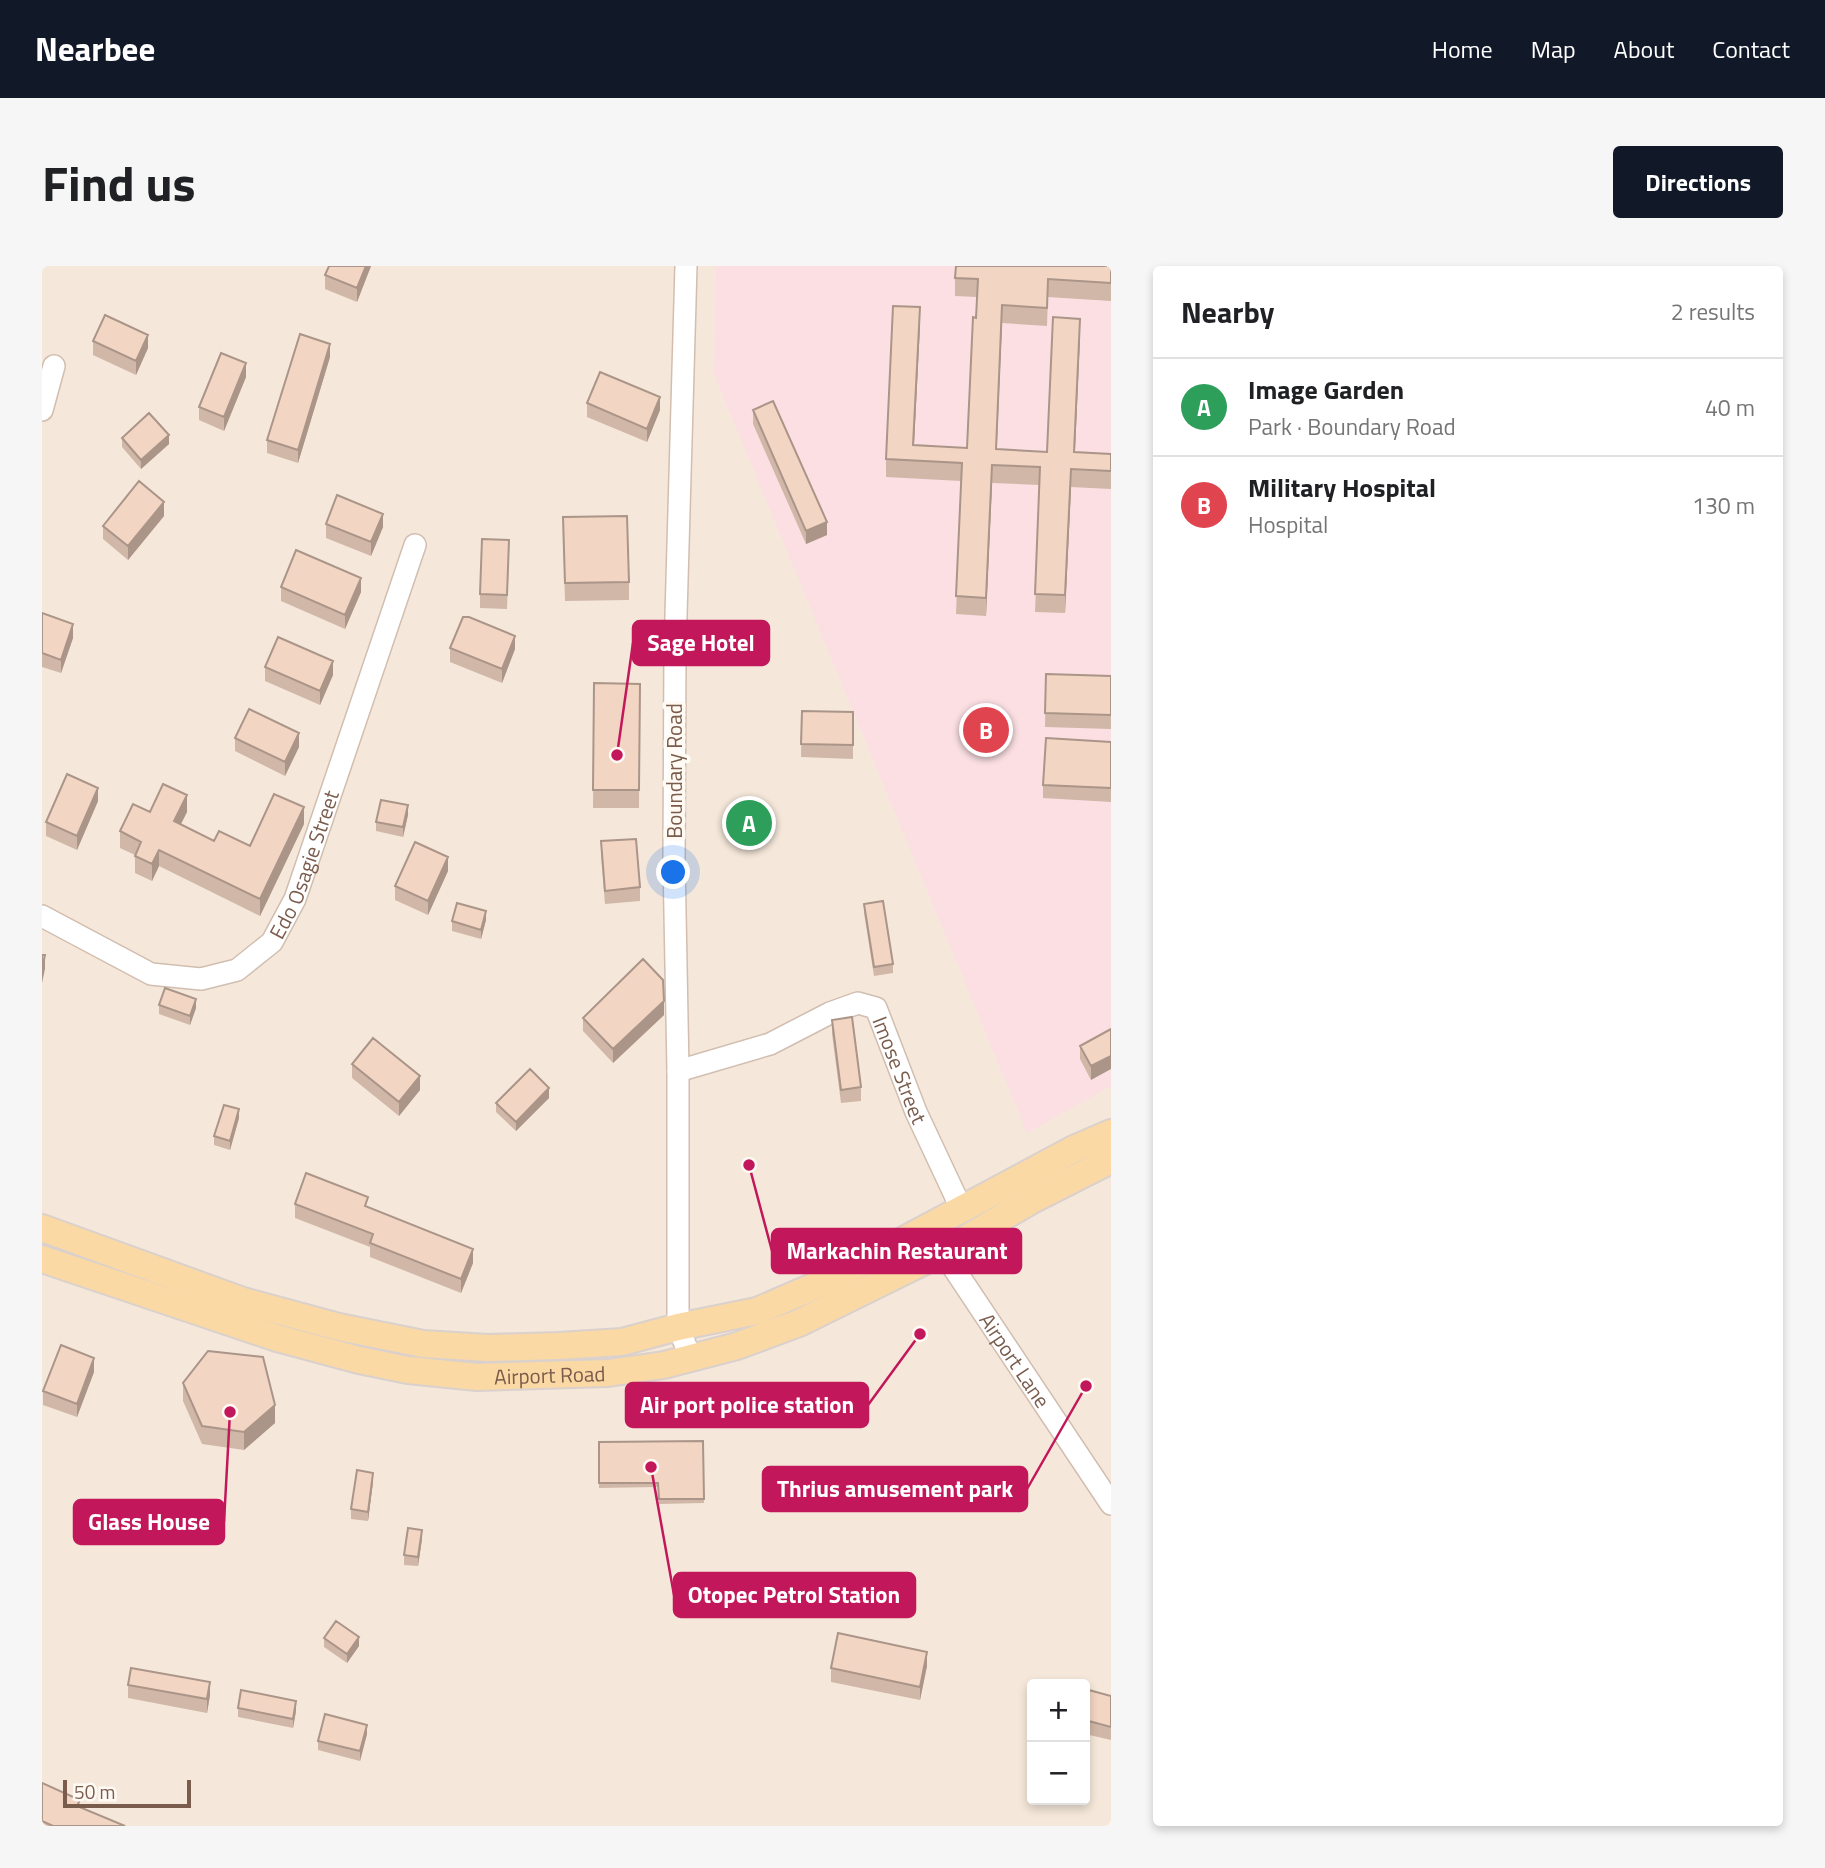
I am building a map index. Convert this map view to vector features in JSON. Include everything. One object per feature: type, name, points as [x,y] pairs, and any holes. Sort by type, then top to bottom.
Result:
[{"type":"main road","name":"Airport Road","points":[[42,1228],[243,1301],[340,1327],[423,1344],[488,1348],[622,1342],[769,1306],[831,1279],[1074,1149],[1111,1133]]},
{"type":"main road","name":"Airport Road","points":[[42,1259],[277,1338],[408,1370],[477,1377],[547,1377],[608,1373],[664,1365],[737,1346],[799,1322],[943,1252],[1031,1199],[1111,1160]]},
{"type":"street","name":"Boundary Road","points":[[686,266],[675,663],[674,860],[678,1071],[678,1327],[691,1358]]},
{"type":"street","points":[[42,410],[54,366]]},
{"type":"street","name":"Edo Osagie Street","points":[[42,916],[105,952],[151,974],[201,979],[237,970],[272,942],[295,900],[415,545]]},
{"type":"street","name":"Imose Street","points":[[678,1071],[770,1044],[830,1013],[858,1003],[876,1008],[916,1112],[961,1208]]},
{"type":"street","name":"Airport Lane","points":[[943,1252],[1111,1504]]},
{"type":"shaded area","points":[[42,266],[1111,266],[1111,1826],[42,1826]]},
{"type":"shaded area","points":[[716,266],[1111,266],[1111,1086],[1027,1133],[714,374]]},
{"type":"building","points":[[329,266],[366,266],[357,288],[325,275]]},
{"type":"building","points":[[956,266],[1111,266],[1111,283],[1048,279],[1047,308],[1002,305],[996,449],[1047,452],[1053,317],[1080,319],[1074,452],[1111,454],[1111,471],[1071,469],[1065,595],[1035,594],[1040,467],[992,465],[986,598],[956,596],[962,463],[886,459],[893,306],[920,307],[913,445],[967,448],[973,317],[976,318],[978,279],[955,278]]},
{"type":"building","points":[[105,315],[148,335],[136,361],[93,341]]},
{"type":"building","points":[[300,334],[330,344],[298,450],[267,440]]},
{"type":"building","points":[[221,353],[246,363],[224,417],[199,407]]},
{"type":"building","points":[[600,372],[660,397],[647,429],[587,403]]},
{"type":"building","points":[[773,401],[827,522],[806,531],[753,410]]},
{"type":"building","points":[[149,413],[169,435],[141,460],[122,438]]},
{"type":"building","points":[[139,481],[164,502],[128,546],[103,526]]},
{"type":"building","points":[[337,495],[383,514],[371,542],[326,524]]},
{"type":"building","points":[[627,516],[629,582],[565,583],[563,517]]},
{"type":"building","points":[[482,539],[509,540],[507,595],[480,594]]},
{"type":"building","points":[[296,550],[361,578],[345,615],[281,587]]},
{"type":"building","points":[[42,613],[73,624],[61,660],[42,653]]},
{"type":"building","points":[[463,617],[515,636],[502,669],[450,648]]},
{"type":"building","points":[[278,637],[333,661],[320,691],[265,667]]},
{"type":"building","points":[[1046,674],[1111,676],[1111,715],[1045,713]]},
{"type":"building","points":[[594,683],[640,684],[639,790],[593,790]]},
{"type":"building","points":[[249,709],[299,733],[285,762],[235,738]]},
{"type":"building","points":[[802,711],[853,712],[853,745],[801,744]]},
{"type":"building","points":[[1046,738],[1111,742],[1111,788],[1043,785]]},
{"type":"building","points":[[67,774],[98,788],[77,836],[46,822]]},
{"type":"building","points":[[163,784],[187,795],[174,821],[214,841],[219,831],[250,846],[274,794],[304,807],[260,899],[159,850],[152,864],[135,856],[141,842],[120,831],[133,804],[150,812]]},
{"type":"building","points":[[381,800],[408,805],[403,827],[376,822]]},
{"type":"building","points":[[636,839],[640,887],[605,891],[601,841]]},
{"type":"building","points":[[415,842],[448,857],[428,901],[395,886]]},
{"type":"building","points":[[883,901],[893,964],[874,967],[864,904]]},
{"type":"building","points":[[457,903],[486,911],[481,930],[452,921]]},
{"type":"building","points":[[643,959],[663,980],[664,1001],[613,1049],[583,1018]]},
{"type":"building","points":[[165,988],[196,999],[190,1016],[159,1005]]},
{"type":"building","points":[[852,1017],[861,1087],[841,1090],[832,1020]]},
{"type":"building","points":[[1111,1029],[1111,1056],[1091,1066],[1080,1046]]},
{"type":"building","points":[[373,1038],[420,1076],[399,1102],[352,1064]]},
{"type":"building","points":[[530,1069],[549,1088],[516,1122],[496,1103]]},
{"type":"building","points":[[224,1105],[239,1109],[230,1141],[214,1136]]},
{"type":"building","points":[[306,1173],[368,1197],[365,1206],[473,1249],[461,1279],[370,1243],[373,1234],[295,1204]]},
{"type":"building","points":[[61,1345],[94,1358],[77,1404],[43,1391]]},
{"type":"building","points":[[208,1351],[263,1357],[275,1405],[244,1432],[202,1426],[183,1383]]},
{"type":"building","points":[[703,1441],[704,1499],[659,1499],[658,1483],[599,1483],[599,1442]]},
{"type":"building","points":[[357,1470],[373,1473],[368,1512],[351,1509]]},
{"type":"building","points":[[408,1528],[422,1530],[418,1557],[404,1555]]},
{"type":"building","points":[[336,1621],[359,1637],[347,1654],[324,1638]]},
{"type":"building","points":[[838,1633],[927,1652],[920,1687],[831,1668]]},
{"type":"building","points":[[131,1668],[210,1682],[207,1699],[128,1685]]},
{"type":"building","points":[[241,1690],[296,1701],[293,1719],[238,1708]]},
{"type":"building","points":[[1090,1690],[1111,1696],[1111,1727],[1090,1721]]},
{"type":"building","points":[[325,1714],[367,1725],[360,1751],[318,1741]]},
{"type":"building","points":[[42,1783],[80,1800],[77,1806],[125,1826],[53,1826],[42,1821]]},
{"type":"place","name":"Military Hospital","points":[[986,730]]},
{"type":"place","name":"Sage Hotel","points":[[617,755]]},
{"type":"place","name":"Image Garden","points":[[749,823]]},
{"type":"place","name":"Markachin Restaurant","points":[[749,1165]]},
{"type":"place","name":"Air port police station","points":[[920,1334]]},
{"type":"place","name":"Thrius amusement park","points":[[1086,1386]]},
{"type":"place","name":"Glass House","points":[[230,1412]]},
{"type":"place","name":"Otopec Petrol Station","points":[[651,1467]]}]
